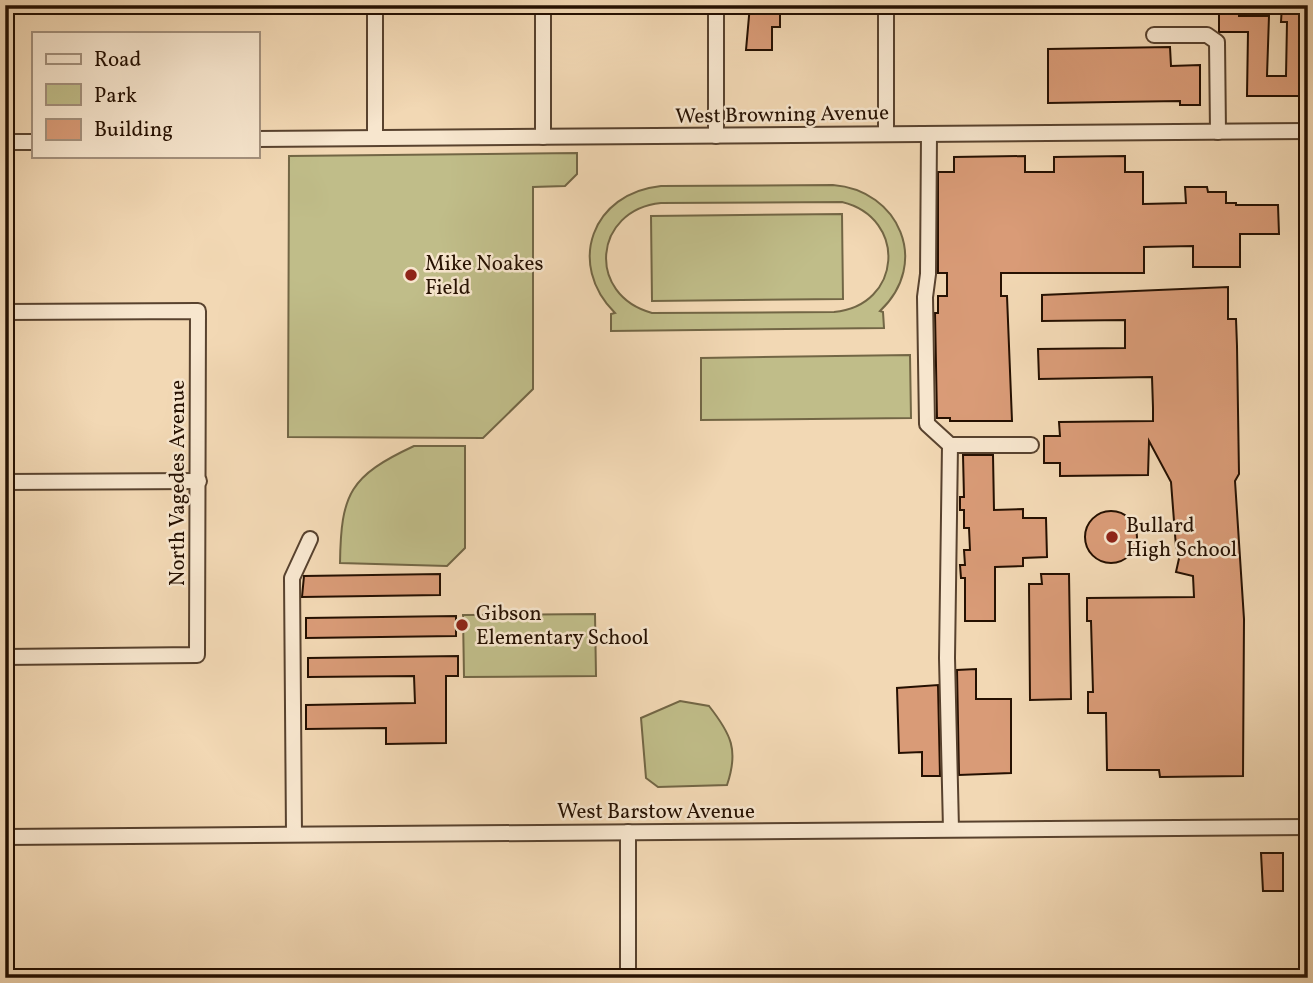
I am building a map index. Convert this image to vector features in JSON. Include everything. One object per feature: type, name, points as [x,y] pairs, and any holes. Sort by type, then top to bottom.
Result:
[{"type":"street","points":[[375,5],[375,137]]},
{"type":"street","points":[[543,137],[544,5]]},
{"type":"street","points":[[716,5],[716,136]]},
{"type":"street","points":[[886,5],[886,134]]},
{"type":"street","points":[[1154,35],[1207,35],[1217,42],[1218,132]]},
{"type":"street","name":"West Browning Avenue","points":[[259,139],[1308,131]]},
{"type":"street","points":[[929,134],[925,297],[927,424],[950,445],[1031,444]]},
{"type":"street","points":[[5,142],[32,142]]},
{"type":"street","name":"North Vagedes Avenue","points":[[5,312],[198,311],[199,481],[197,655],[5,657]]},
{"type":"street","points":[[950,445],[947,658],[951,829]]},
{"type":"street","points":[[5,482],[199,481]]},
{"type":"street","points":[[294,834],[292,578],[310,539]]},
{"type":"street","name":"West Barstow Avenue","points":[[5,837],[1308,827]]},
{"type":"street","points":[[628,832],[628,978]]},
{"type":"green space","name":"Mike Noakes Field","points":[[577,153],[577,174],[565,186],[533,187],[533,389],[483,438],[288,437],[289,156]]},
{"type":"green space","points":[[833,185],[856,190],[875,200],[890,214],[900,232],[905,251],[903,272],[895,292],[880,311],[883,312],[884,328],[611,331],[611,314],[615,313],[600,294],[592,273],[590,253],[594,234],[603,216],[618,202],[637,191],[661,186]],"holes":[[[842,202],[863,211],[878,225],[886,242],[888,261],[884,279],[873,295],[857,306],[834,312],[652,313],[631,303],[616,289],[608,272],[606,254],[611,236],[622,221],[638,209],[661,203]]]},
{"type":"green space","points":[[842,214],[843,299],[652,301],[651,216]]},
{"type":"green space","points":[[910,355],[911,418],[701,420],[701,358]]},
{"type":"green space","points":[[414,446],[465,446],[465,548],[447,566],[340,563],[343,519],[353,490],[376,467]]},
{"type":"green space","points":[[595,614],[596,676],[464,677],[463,615]]},
{"type":"green space","points":[[680,701],[709,706],[723,725],[732,752],[731,773],[727,785],[658,787],[646,778],[641,718]]},
{"type":"building","points":[[750,5],[780,5],[780,27],[772,27],[772,50],[746,50]]},
{"type":"building","points":[[1219,5],[1239,5],[1239,16],[1269,16],[1267,76],[1286,76],[1287,22],[1281,22],[1282,5],[1300,5],[1300,33],[1306,33],[1306,96],[1247,96],[1248,32],[1219,32]]},
{"type":"building","points":[[1170,47],[1171,66],[1200,65],[1200,105],[1180,105],[1180,101],[1048,103],[1048,49]]},
{"type":"building","points":[[1025,156],[1025,172],[1054,172],[1054,157],[1125,156],[1125,172],[1143,172],[1143,204],[1186,203],[1185,187],[1207,187],[1208,192],[1226,192],[1226,203],[1278,205],[1279,234],[1240,234],[1240,267],[1193,267],[1193,246],[1144,247],[1144,273],[1001,273],[1001,296],[1007,296],[1012,421],[950,421],[950,418],[937,418],[935,313],[938,313],[938,296],[947,296],[947,273],[938,273],[938,172],[954,172],[954,157]]},
{"type":"building","points":[[1228,287],[1228,319],[1236,319],[1237,346],[1239,474],[1235,481],[1244,619],[1243,776],[1160,777],[1159,770],[1107,770],[1106,713],[1088,713],[1088,692],[1093,692],[1091,621],[1087,621],[1087,598],[1194,597],[1193,576],[1176,572],[1180,554],[1176,547],[1171,482],[1149,441],[1148,475],[1060,476],[1060,463],[1044,463],[1044,436],[1060,436],[1059,422],[1153,421],[1153,408],[1152,377],[1039,379],[1038,349],[1125,348],[1125,320],[1042,321],[1042,295]]},
{"type":"building","points":[[963,455],[993,455],[994,510],[1023,509],[1023,518],[1046,518],[1047,557],[1023,558],[1023,566],[995,567],[995,621],[965,621],[965,578],[961,578],[960,565],[965,565],[964,550],[970,550],[969,528],[964,528],[964,510],[960,510],[960,497],[964,497]]},
{"type":"building","points":[[1111,511],[1130,518],[1137,537],[1130,556],[1111,563],[1092,556],[1085,537],[1092,518]]},
{"type":"building","points":[[440,574],[440,595],[302,597],[304,576]]},
{"type":"building","points":[[1041,574],[1069,574],[1071,699],[1030,700],[1029,584],[1042,584]]},
{"type":"building","points":[[456,616],[456,636],[306,638],[306,618]]},
{"type":"building","points":[[458,656],[458,676],[446,676],[446,743],[386,744],[386,728],[306,729],[306,705],[415,703],[414,676],[308,677],[308,658]]},
{"type":"building","points":[[976,669],[976,699],[1011,699],[1011,773],[959,775],[957,670]]},
{"type":"building","points":[[938,685],[940,776],[922,776],[922,752],[899,753],[897,688]]},
{"type":"building","points":[[1261,853],[1283,853],[1283,891],[1263,891]]},
{"type":"place","name":"Mike Noakes Field","points":[[411,275]]},
{"type":"place","name":"Bullard High School","points":[[1112,537]]},
{"type":"place","name":"Gibson Elementary School","points":[[462,625]]}]
